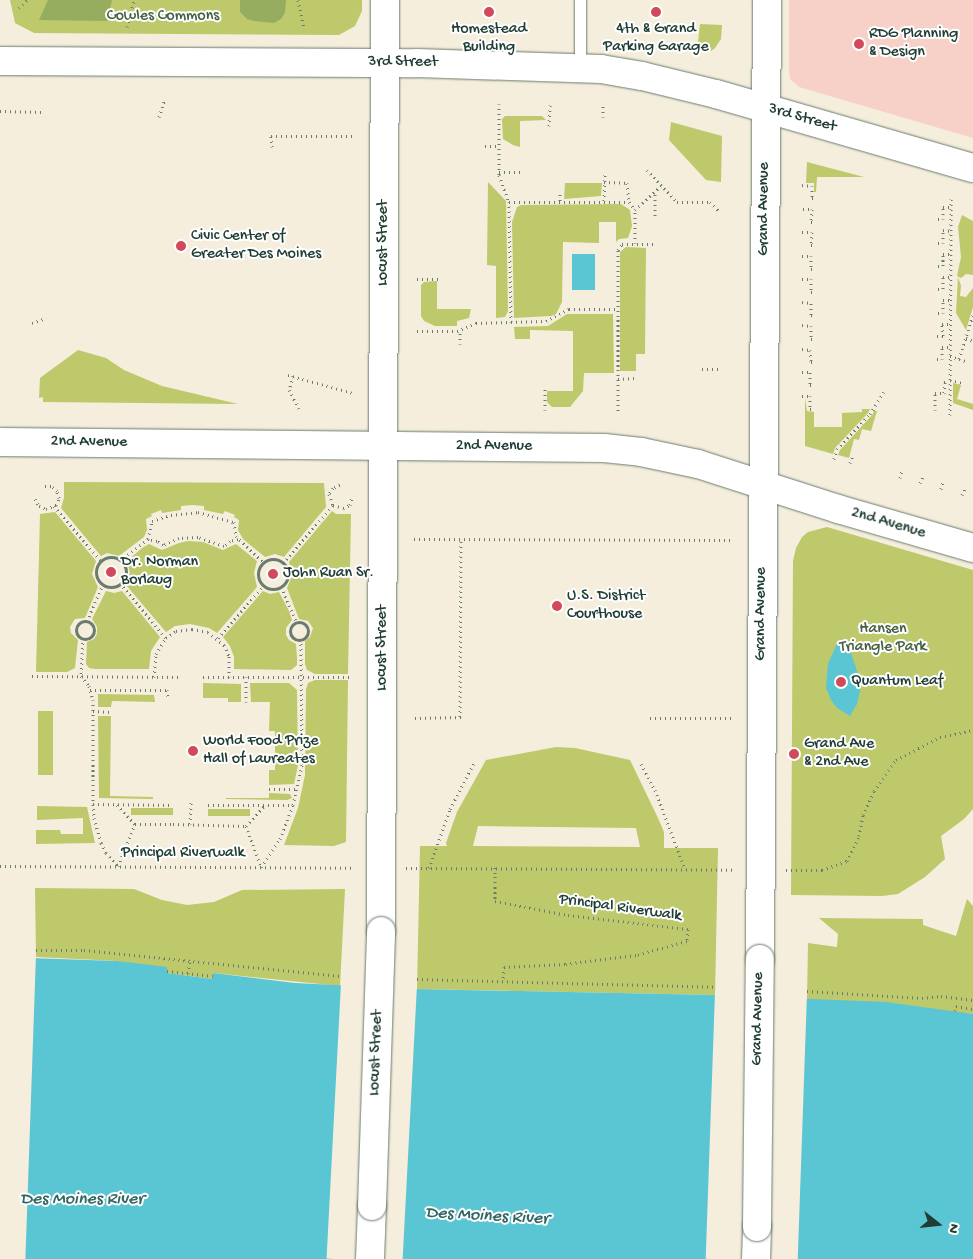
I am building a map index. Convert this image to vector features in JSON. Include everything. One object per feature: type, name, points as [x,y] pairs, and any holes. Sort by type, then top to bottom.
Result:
[{"type":"main road","name":"Locust Street","points":[[370,1259],[381,931],[384,0]]},
{"type":"main road","name":"Grand Avenue","points":[[756,1259],[767,0]]},
{"type":"main road","name":"3rd Street","points":[[0,61],[384,63],[580,67],[642,76],[766,108],[973,168]]},
{"type":"main road","name":"2nd Avenue","points":[[0,442],[604,448],[681,460],[763,484],[838,509],[973,548]]},
{"type":"lane","points":[[580,0],[580,67]]},
{"type":"path","points":[[19,8],[27,0]]},
{"type":"path","points":[[126,27],[134,0]]},
{"type":"path","points":[[298,0],[304,29]]},
{"type":"path","points":[[159,117],[164,99]]},
{"type":"path","points":[[500,104],[499,172],[509,202],[511,322]]},
{"type":"path","points":[[549,126],[550,105]]},
{"type":"path","points":[[603,106],[603,117]]},
{"type":"path","points":[[0,111],[41,112]]},
{"type":"path","points":[[272,147],[271,136],[355,136]]},
{"type":"path","points":[[485,146],[499,146]]},
{"type":"path","points":[[647,170],[677,202],[710,202],[720,212]]},
{"type":"path","points":[[499,172],[520,172]]},
{"type":"path","points":[[604,202],[605,172]]},
{"type":"path","points":[[604,182],[626,183],[630,202],[635,210],[635,243]]},
{"type":"path","points":[[635,210],[661,186]]},
{"type":"path","points":[[802,186],[812,186],[812,198],[816,198]]},
{"type":"path","points":[[560,192],[560,202]]},
{"type":"path","points":[[655,192],[655,216]]},
{"type":"path","points":[[950,415],[951,199]]},
{"type":"path","points":[[509,202],[630,202]]},
{"type":"path","points":[[938,219],[943,219],[943,207],[951,207]]},
{"type":"path","points":[[803,209],[812,209],[811,222],[816,222]]},
{"type":"path","points":[[938,243],[943,243],[943,230],[951,230]]},
{"type":"path","points":[[802,232],[812,232],[811,245],[816,245]]},
{"type":"path","points":[[618,411],[618,250],[622,244],[655,244]]},
{"type":"path","points":[[938,266],[943,266],[943,254],[951,254]]},
{"type":"path","points":[[802,256],[812,256],[811,269],[816,269]]},
{"type":"path","points":[[938,289],[943,289],[942,277],[951,277]]},
{"type":"path","points":[[417,279],[442,279]]},
{"type":"path","points":[[802,279],[811,279],[811,292],[815,292]]},
{"type":"path","points":[[938,313],[943,313],[942,300],[950,300]]},
{"type":"path","points":[[802,302],[811,303],[811,316],[815,316]]},
{"type":"path","points":[[417,332],[460,330],[470,324],[546,321],[569,308],[618,309]]},
{"type":"path","points":[[959,359],[973,317]]},
{"type":"path","points":[[32,323],[46,318]]},
{"type":"path","points":[[937,336],[943,336],[942,324],[950,324]]},
{"type":"path","points":[[802,326],[811,326],[811,339],[815,339]]},
{"type":"path","points":[[460,330],[460,344]]},
{"type":"path","points":[[966,338],[973,341]]},
{"type":"path","points":[[937,359],[942,360],[942,347],[950,347]]},
{"type":"path","points":[[802,349],[810,350],[810,362],[815,362]]},
{"type":"path","points":[[950,356],[968,362]]},
{"type":"path","points":[[702,369],[719,369]]},
{"type":"path","points":[[802,372],[810,372],[810,385],[814,385]]},
{"type":"path","points":[[288,374],[353,393]]},
{"type":"path","points":[[293,376],[289,390],[299,408]]},
{"type":"path","points":[[618,379],[636,378]]},
{"type":"path","points":[[950,380],[962,383]]},
{"type":"path","points":[[935,410],[935,393],[944,394],[944,382],[942,382]]},
{"type":"path","points":[[545,386],[545,410]]},
{"type":"path","points":[[834,459],[837,449],[870,414],[884,392]]},
{"type":"path","points":[[802,396],[810,396],[810,409],[815,409]]},
{"type":"path","points":[[850,463],[853,455]]},
{"type":"path","points":[[900,478],[902,470]]},
{"type":"path","points":[[920,483],[923,476]]},
{"type":"path","points":[[941,489],[944,482]]},
{"type":"path","points":[[333,505],[329,494],[333,488],[340,485]]},
{"type":"path","points":[[35,499],[42,508],[54,506],[59,498],[57,491],[51,486],[43,486]]},
{"type":"path","points":[[962,495],[965,488]]},
{"type":"path","points":[[333,505],[343,508],[350,505],[352,498]]},
{"type":"path","points":[[283,563],[333,505]]},
{"type":"path","points":[[54,506],[101,561]]},
{"type":"path","points":[[120,561],[148,539],[152,522],[171,515],[198,512],[234,522],[234,532],[238,539],[264,563]]},
{"type":"path","points":[[148,539],[158,541],[162,545],[179,538],[198,536],[224,546],[230,541],[238,539]]},
{"type":"path","points":[[414,539],[733,540]]},
{"type":"path","points":[[415,718],[462,717],[461,539]]},
{"type":"path","points":[[112,557],[120,561],[124,565],[125,574],[120,583],[112,587],[103,584],[97,577],[96,571],[101,561],[112,557]]},
{"type":"path","points":[[272,559],[283,563],[288,576],[281,587],[272,589],[264,586],[258,574],[264,563],[272,559]]},
{"type":"path","points":[[120,583],[166,638]]},
{"type":"path","points":[[86,621],[93,627],[93,633],[89,637],[83,638],[78,636],[76,628],[79,623],[86,621],[103,584]]},
{"type":"path","points":[[218,638],[264,586]]},
{"type":"path","points":[[281,587],[297,623]]},
{"type":"path","points":[[261,867],[280,839],[298,789],[302,765],[301,640],[307,634],[307,629],[305,625],[297,623],[292,625],[290,633],[296,639],[301,640]]},
{"type":"path","points":[[154,677],[156,654],[166,638],[176,631],[192,628],[208,632],[218,638],[229,656],[229,677]]},
{"type":"path","points":[[83,638],[81,676],[90,690],[93,711],[94,818],[106,854],[118,866],[134,824]]},
{"type":"path","points":[[32,676],[179,677]]},
{"type":"path","points":[[203,677],[352,677]]},
{"type":"path","points":[[246,677],[246,702]]},
{"type":"path","points":[[90,690],[167,690],[168,697]]},
{"type":"path","points":[[93,711],[111,712]]},
{"type":"path","points":[[650,718],[734,718]]},
{"type":"path","points":[[783,870],[822,870],[835,867],[847,861],[859,836],[863,814],[874,791],[896,760],[940,737],[973,730]]},
{"type":"path","points":[[429,868],[450,809],[474,763]]},
{"type":"path","points":[[641,764],[662,807],[685,869]]},
{"type":"path","points":[[269,789],[298,789]]},
{"type":"path","points":[[190,824],[191,802]]},
{"type":"path","points":[[93,804],[173,805]]},
{"type":"path","points":[[117,805],[134,824],[246,826]]},
{"type":"path","points":[[208,805],[293,805]]},
{"type":"path","points":[[246,826],[264,805]]},
{"type":"path","points":[[246,826],[261,867]]},
{"type":"path","name":"Principal Riverwalk","points":[[0,866],[359,868]]},
{"type":"path","name":"Principal Riverwalk","points":[[495,867],[495,901],[568,916],[688,930],[687,941],[636,955],[565,964],[504,967],[503,981]]},
{"type":"path","name":"Principal Riverwalk","points":[[398,868],[495,867],[740,870]]},
{"type":"path","points":[[36,950],[84,950],[341,976]]},
{"type":"path","points":[[188,973],[190,961]]},
{"type":"path","points":[[167,970],[213,976]]},
{"type":"path","points":[[417,979],[715,987]]},
{"type":"path","points":[[807,991],[922,998],[941,996],[973,1000]]},
{"type":"path","points":[[955,1011],[956,1006],[973,1009]]},
{"type":"shaded area","points":[[789,0],[973,0],[973,138],[799,87],[790,79]]},
{"type":"green space","name":"Cowles Commons","points":[[10,0],[362,0],[362,11],[355,26],[339,35],[34,33],[15,23]]},
{"type":"green space","points":[[48,0],[112,0],[107,21],[39,20]]},
{"type":"green space","points":[[240,0],[286,0],[285,13],[281,19],[274,23],[247,19],[240,12]]},
{"type":"green space","points":[[700,24],[722,25],[721,39],[711,51],[701,48],[698,42]]},
{"type":"green space","points":[[505,116],[542,116],[546,120],[520,121],[520,147],[503,139],[502,119]]},
{"type":"green space","points":[[671,122],[722,136],[721,182],[706,180],[669,140]]},
{"type":"green space","points":[[807,162],[864,177],[817,177],[816,192],[814,192],[814,183],[806,183]]},
{"type":"green space","points":[[488,182],[506,201],[508,311],[505,317],[496,318],[496,266],[487,265]]},
{"type":"green space","points":[[565,183],[602,183],[601,196],[564,199]]},
{"type":"green space","points":[[621,204],[630,210],[632,226],[628,238],[619,239],[616,242],[616,222],[599,222],[599,243],[563,242],[562,302],[556,314],[551,316],[514,318],[512,222],[517,207],[521,205]]},
{"type":"green space","points":[[962,215],[973,221],[973,275],[966,274],[961,278],[957,276],[961,257],[958,227]]},
{"type":"green space","points":[[626,247],[646,248],[645,354],[636,354],[636,371],[620,371],[620,252]]},
{"type":"green space","points":[[958,277],[961,286],[960,296],[966,297],[973,288],[973,307],[966,330],[956,313]]},
{"type":"green space","points":[[437,281],[437,309],[471,309],[469,318],[457,321],[457,326],[435,326],[424,321],[421,316],[421,285],[424,282]]},
{"type":"green space","points":[[567,314],[613,314],[614,373],[584,373],[583,391],[570,407],[552,407],[547,402],[547,391],[573,391],[573,331],[530,330],[530,339],[515,339],[514,327],[548,326]]},
{"type":"green space","points":[[78,350],[106,358],[124,370],[162,386],[238,404],[43,402],[43,397],[39,398],[40,378]]},
{"type":"green space","points":[[953,383],[961,385],[957,399],[973,404],[973,410],[953,403]]},
{"type":"green space","points":[[805,398],[807,411],[814,412],[814,427],[842,427],[842,413],[862,412],[862,409],[870,409],[835,448],[833,454],[805,446]]},
{"type":"green space","points":[[874,410],[877,411],[871,431],[862,429],[859,440],[854,439],[849,458],[838,455],[840,450],[873,414]]},
{"type":"green space","points":[[64,482],[324,483],[326,507],[284,557],[275,554],[265,557],[243,539],[238,530],[239,520],[234,517],[235,515],[225,511],[223,514],[204,510],[204,506],[193,505],[181,506],[181,510],[162,513],[161,510],[151,514],[152,516],[146,519],[147,530],[144,537],[119,556],[107,553],[101,556],[61,508],[64,498]]},
{"type":"green space","points":[[332,511],[336,514],[351,514],[348,674],[315,674],[307,670],[305,664],[305,641],[310,637],[313,628],[308,621],[299,619],[287,588],[292,576],[289,562]]},
{"type":"green space","points":[[55,512],[96,561],[92,574],[98,587],[85,618],[75,619],[70,627],[71,633],[78,640],[75,668],[67,672],[36,672],[40,514]]},
{"type":"green space","name":"Hansen Triangle Park","points":[[827,527],[973,570],[973,809],[964,819],[941,836],[945,859],[925,877],[898,894],[882,896],[791,895],[793,561],[796,548],[802,537],[808,532]]},
{"type":"green space","points":[[188,541],[203,542],[223,550],[236,544],[257,561],[254,573],[257,587],[217,633],[209,628],[190,624],[175,626],[166,632],[126,585],[130,573],[127,561],[142,548],[149,544],[162,550]]},
{"type":"green space","points":[[106,591],[114,593],[122,591],[160,637],[151,651],[149,669],[95,669],[89,668],[86,664],[87,642],[94,639],[97,634],[97,627],[92,619]]},
{"type":"green space","points":[[263,591],[270,594],[279,592],[289,611],[292,620],[286,628],[286,635],[289,640],[296,644],[297,658],[297,665],[291,670],[234,669],[234,657],[230,646],[223,637]]},
{"type":"green space","points":[[315,680],[348,680],[346,842],[334,846],[284,845],[298,808],[305,775],[306,689],[308,683]]},
{"type":"green space","points":[[203,683],[241,684],[241,702],[228,702],[228,698],[203,698]]},
{"type":"green space","points":[[250,683],[289,683],[297,690],[298,765],[294,784],[269,785],[269,770],[275,770],[275,731],[269,731],[270,702],[251,702]]},
{"type":"green space","points":[[98,694],[154,695],[155,702],[112,701],[111,707],[98,707]]},
{"type":"green space","points":[[38,711],[53,711],[53,775],[38,775]]},
{"type":"green space","points":[[98,716],[111,716],[110,796],[153,797],[153,799],[99,798]]},
{"type":"green space","points":[[556,747],[575,748],[630,760],[664,832],[664,848],[718,848],[715,995],[417,989],[420,846],[447,846],[446,843],[457,812],[486,760]],"holes":[[[478,826],[636,828],[640,847],[473,846]]]},
{"type":"green space","points":[[269,793],[290,794],[292,798],[287,800],[226,799],[269,798]]},
{"type":"green space","points":[[37,806],[87,807],[95,843],[36,844],[36,830],[60,830],[61,834],[83,834],[83,818],[37,820]]},
{"type":"green space","points":[[131,808],[173,808],[173,815],[131,815]]},
{"type":"green space","points":[[208,809],[250,809],[250,816],[208,816]]},
{"type":"green space","points":[[35,888],[134,889],[162,900],[187,905],[214,902],[242,890],[345,889],[340,986],[213,973],[212,979],[167,973],[117,961],[36,957]]},
{"type":"green space","points":[[967,899],[973,906],[973,1014],[807,999],[808,943],[837,947],[838,934],[819,918],[923,919],[923,925],[956,936]]},
{"type":"water","points":[[572,254],[595,254],[595,290],[572,290]]},
{"type":"water","points":[[839,639],[851,653],[859,677],[860,691],[857,704],[850,716],[837,708],[826,688],[828,664]]},
{"type":"water","name":"Des Moines River","points":[[0,957],[117,961],[167,967],[167,973],[212,979],[213,973],[295,983],[416,989],[715,995],[886,1002],[973,1014],[973,1259],[0,1259]]},
{"type":"pier","points":[[0,954],[36,955],[25,1259],[0,1259]]},
{"type":"pier","points":[[341,983],[417,987],[403,1259],[327,1259]]},
{"type":"pier","points":[[715,992],[807,995],[798,1259],[706,1259]]},
{"type":"place","name":"Homestead Building","points":[[489,12]]},
{"type":"place","name":"4th & Grand Parking Garage","points":[[656,12]]},
{"type":"place","name":"RDG Planning & Design","points":[[859,44]]},
{"type":"place","name":"Civic Center of Greater Des Moines","points":[[181,246]]},
{"type":"place","name":"Dr. Norman Borlaug","points":[[111,572]]},
{"type":"place","name":"John Ruan Sr.","points":[[273,574]]},
{"type":"place","name":"U.S. District Courthouse","points":[[557,606]]},
{"type":"place","name":"Quantum Leaf","points":[[841,682]]},
{"type":"place","name":"World Food Prize Hall of Laureates","points":[[193,751]]},
{"type":"place","name":"Grand Ave & 2nd Ave","points":[[794,754]]}]
